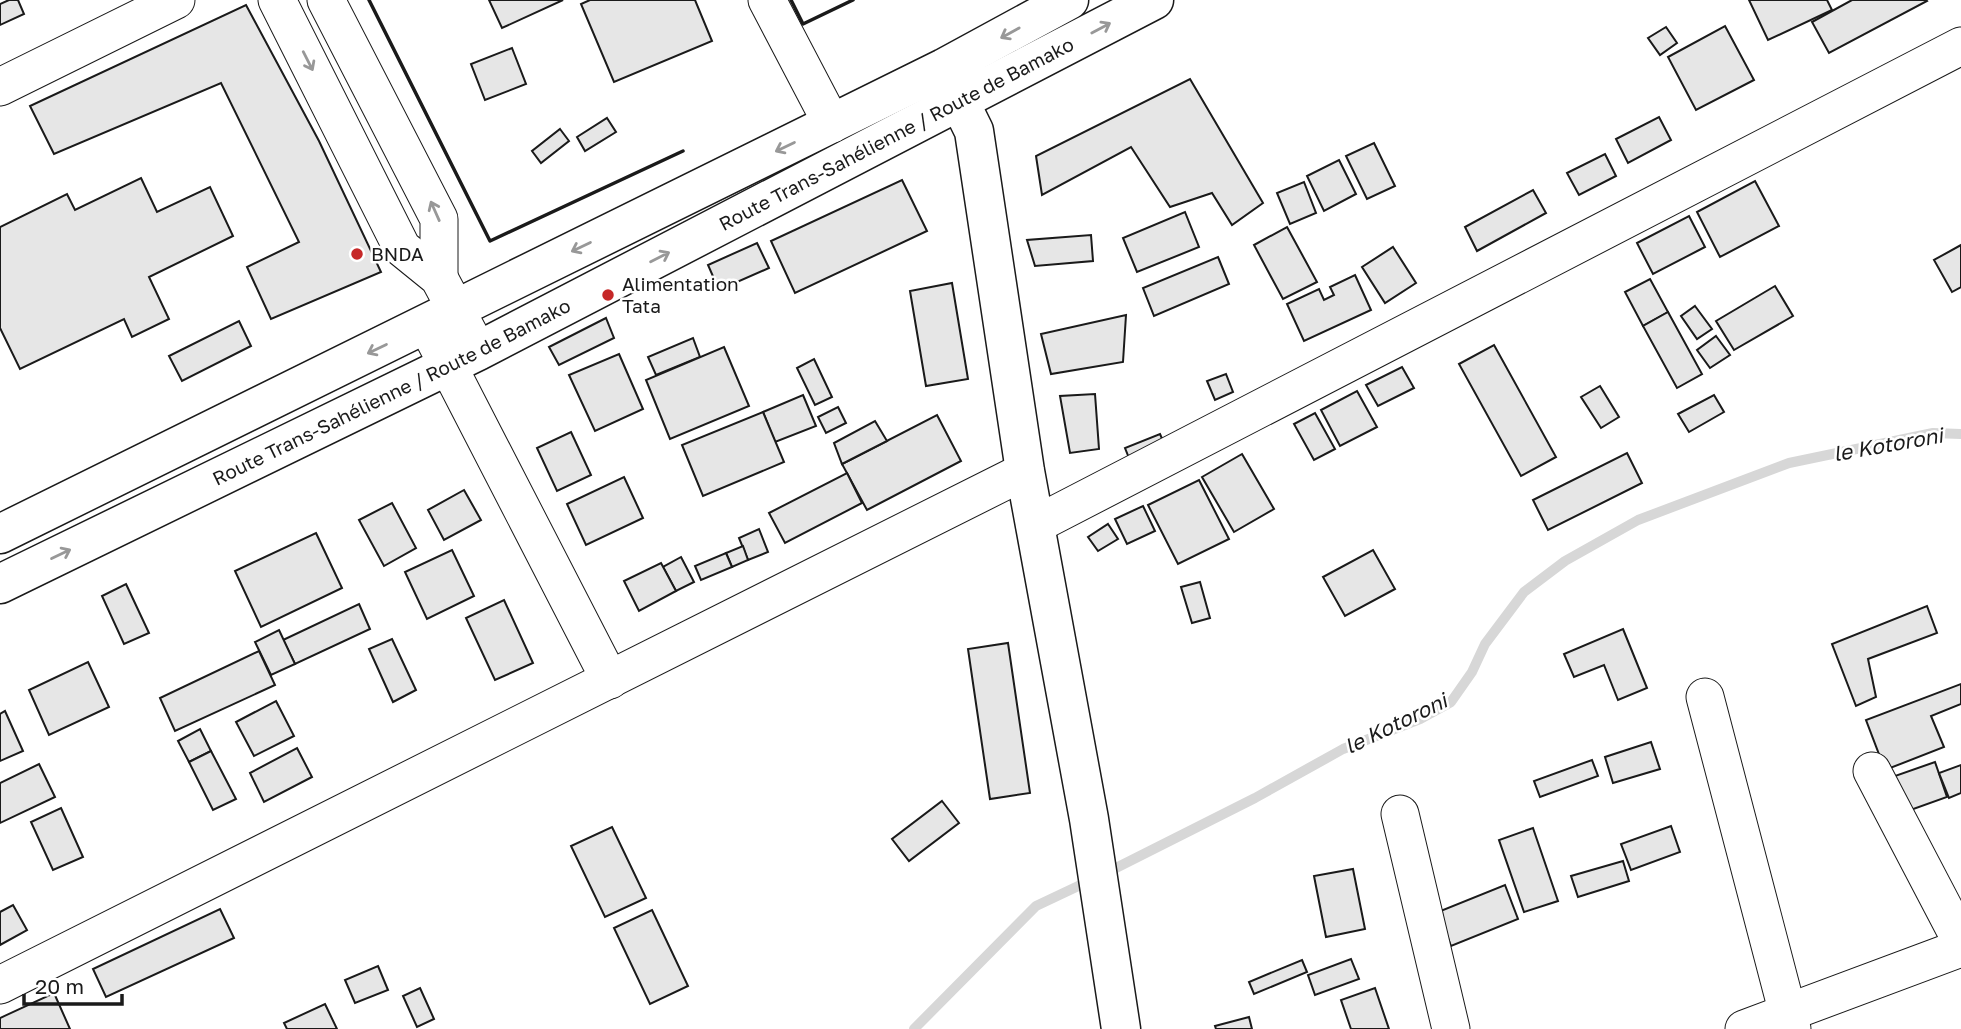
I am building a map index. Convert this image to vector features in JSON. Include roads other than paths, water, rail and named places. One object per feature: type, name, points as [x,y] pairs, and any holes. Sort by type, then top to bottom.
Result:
[{"type":"main road","name":"Route Trans-Sahélienne / Route de Bamako","points":[[0,584],[463,359],[952,85],[1069,0]]},
{"type":"main road","name":"Route Trans-Sahélienne / Route de Bamako","points":[[0,534],[440,304],[832,124],[952,85],[1154,0]]},
{"type":"main road","points":[[952,85],[974,131],[1025,471],[1089,820],[1121,1029]]},
{"type":"street","points":[[0,87],[176,0]]},
{"type":"street","points":[[277,0],[402,248],[440,304],[610,680]]},
{"type":"street","points":[[326,0],[439,219],[440,304]]},
{"type":"street","points":[[767,0],[832,124]]},
{"type":"street","points":[[1035,525],[1961,46]]},
{"type":"street","points":[[0,985],[1025,471]]},
{"type":"street","points":[[1705,697],[1790,1022]]},
{"type":"street","points":[[1872,771],[1961,942]]},
{"type":"street","points":[[1400,814],[1451,1029]]},
{"type":"street","points":[[1744,1029],[1790,1022],[1961,948]]},
{"type":"waterway","name":"le Kotoroni","points":[[1104,874],[1255,798],[1343,749],[1420,719],[1451,702],[1472,672],[1485,644],[1524,592],[1565,561],[1638,520],[1789,463],[1933,433],[1961,434]]},
{"type":"waterway","name":"le Kotoroni","points":[[914,1029],[1036,906],[1091,880]]},
{"type":"place","name":"BNDA","points":[[357,254]]},
{"type":"place","name":"Alimentation Tata","points":[[608,295]]}]
